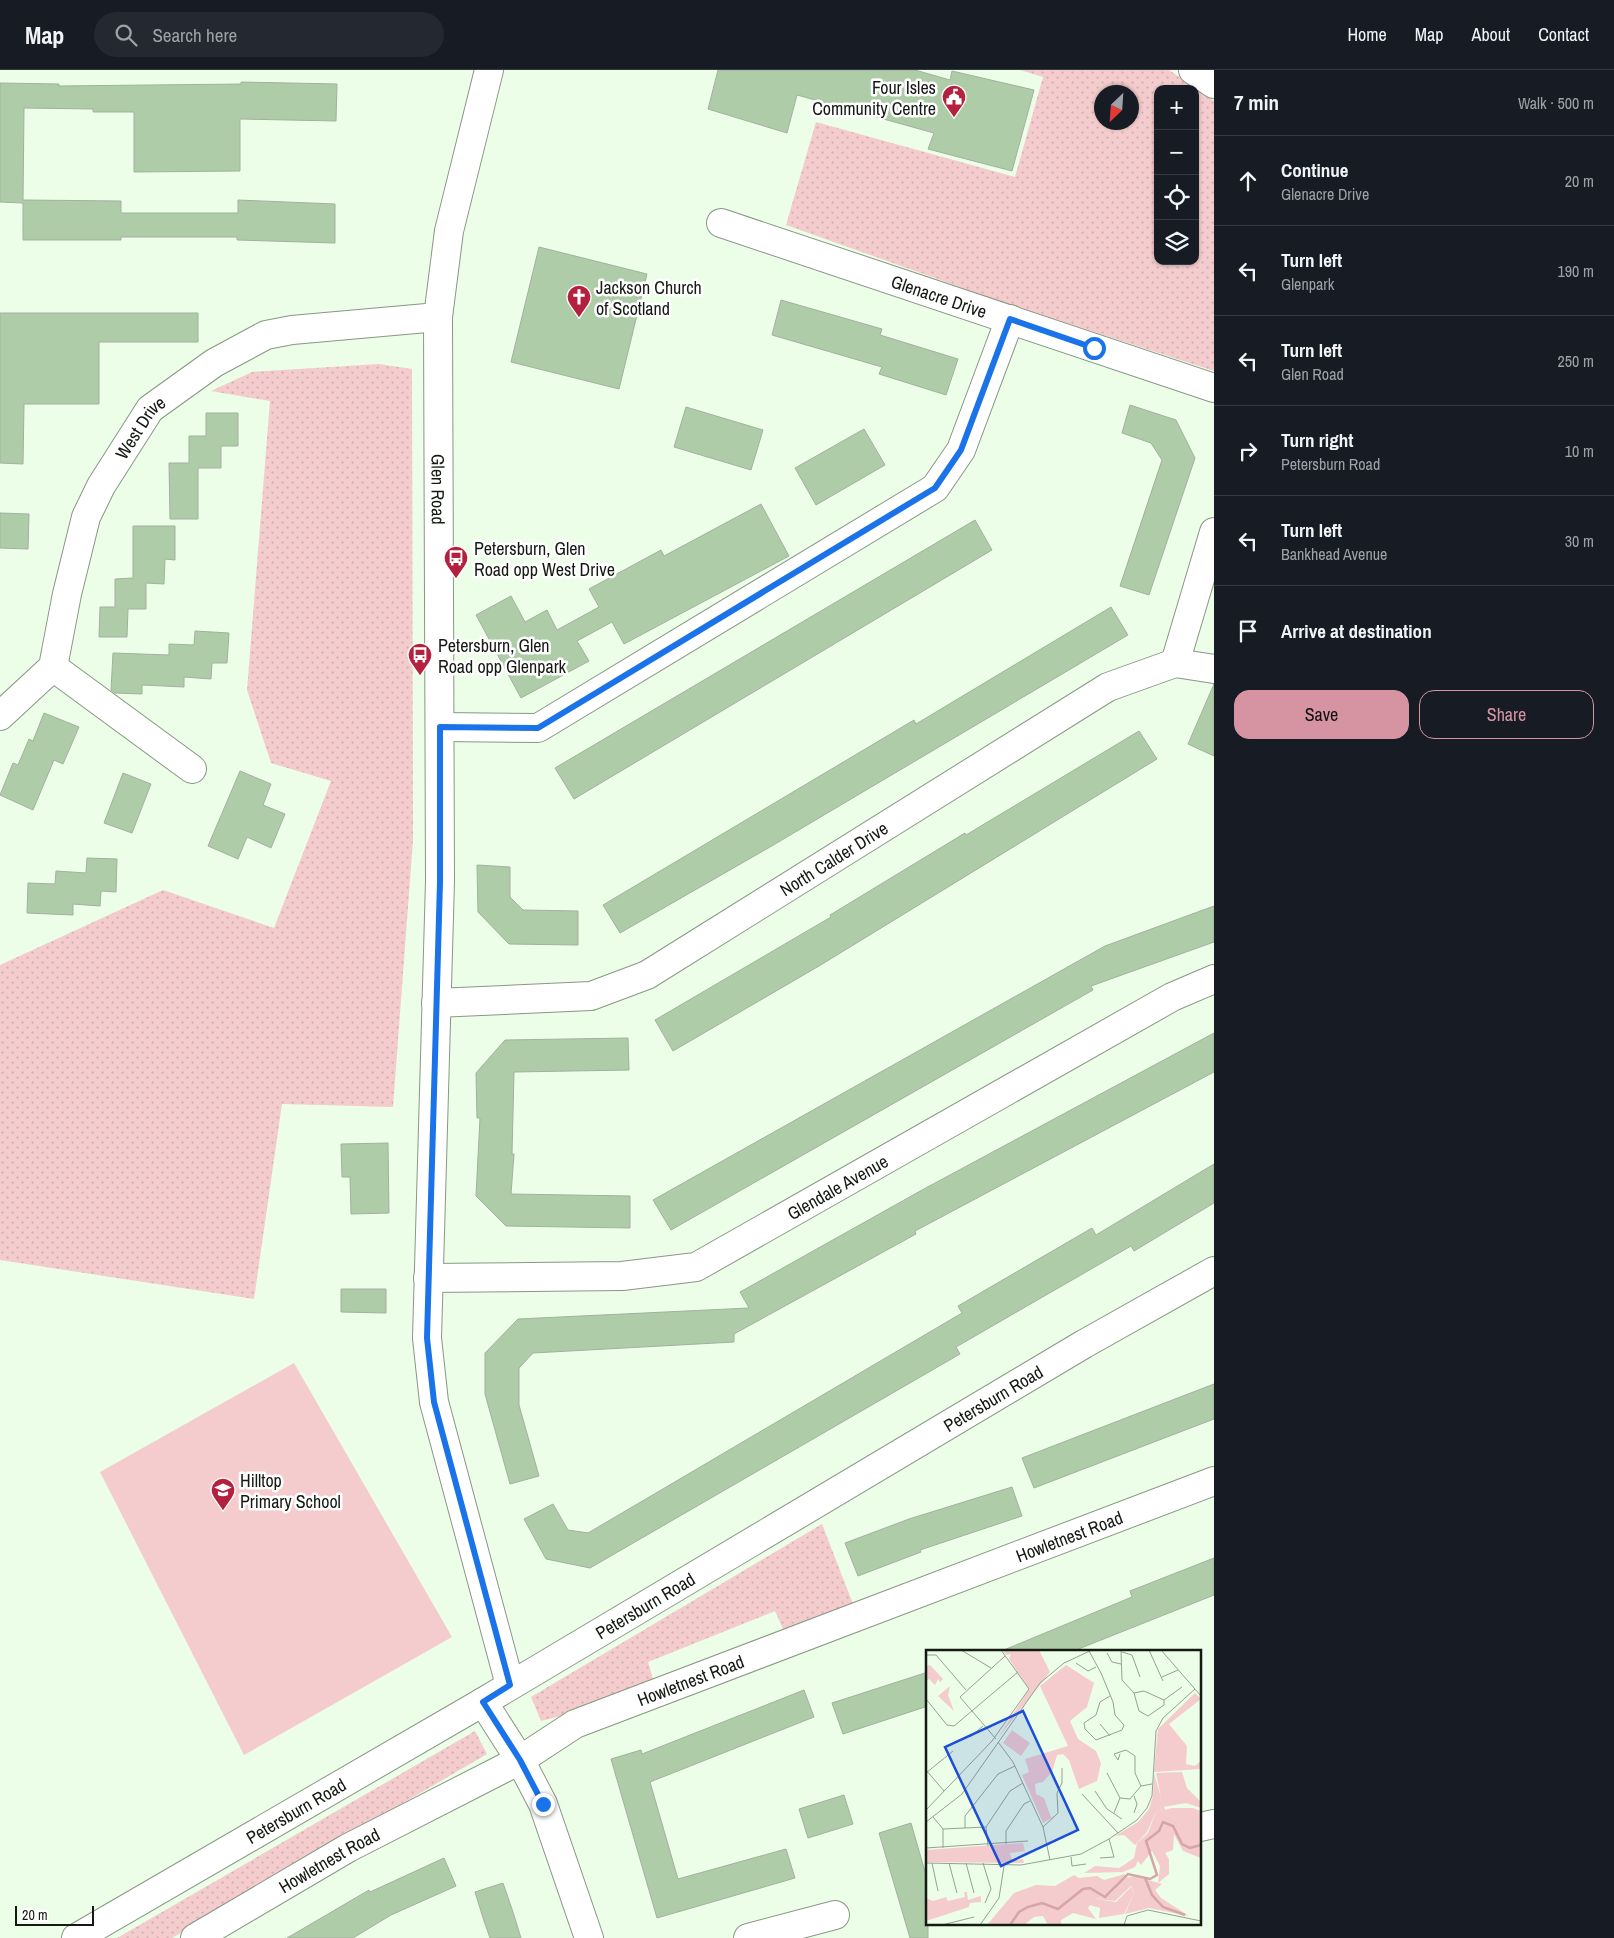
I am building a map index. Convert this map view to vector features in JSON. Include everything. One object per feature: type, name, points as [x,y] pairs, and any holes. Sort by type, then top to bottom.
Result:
[{"type":"street","name":"Glen Road","points":[[489,70],[450,231],[438,317],[440,727],[436,1003],[427,1338],[434,1402],[510,1685]]},
{"type":"street","points":[[1193,70],[1214,84]]},
{"type":"street","name":"Glenacre Drive","points":[[721,223],[1214,388]]},
{"type":"street","name":"West Drive","points":[[53,666],[66,594],[86,517],[101,486],[150,409],[214,363],[266,335],[292,330],[438,317]]},
{"type":"street","points":[[440,727],[538,728],[935,488],[961,450],[1010,319]]},
{"type":"street","points":[[1175,663],[1214,532]]},
{"type":"street","name":"North Calder Drive","points":[[436,1003],[591,996],[647,975],[1108,687],[1175,663],[1214,669]]},
{"type":"street","points":[[0,716],[53,666],[192,769]]},
{"type":"street","name":"Glendale Avenue","points":[[428,1278],[622,1276],[696,1267],[1172,997],[1214,979]]},
{"type":"street","name":"Petersburn Road","points":[[76,1938],[483,1702],[1084,1344],[1214,1271]]},
{"type":"street","name":"Howletnest Road","points":[[195,1938],[348,1848],[520,1760],[575,1724],[1214,1480]]},
{"type":"street","points":[[483,1702],[520,1760],[543,1804],[589,1938]]},
{"type":"street","points":[[748,1938],[835,1915]]},
{"type":"shaded area","points":[[1020,70],[1169,70],[1191,85],[1154,85],[1154,265],[1199,265],[1199,91],[1214,101],[1214,371],[1005,303],[786,225],[816,122],[1015,177],[1043,77]]},
{"type":"shaded area","points":[[379,364],[412,369],[413,840],[393,1107],[282,1104],[254,1299],[0,1260],[0,965],[163,890],[274,928],[331,781],[271,763],[247,690],[270,401],[211,391],[252,372]]},
{"type":"shaded area","points":[[294,1363],[452,1637],[244,1755],[100,1472]]},
{"type":"shaded area","points":[[822,1524],[853,1604],[784,1631],[775,1611],[648,1662],[653,1679],[568,1714],[541,1721],[531,1697]]},
{"type":"shaded area","points":[[475,1731],[487,1754],[172,1938],[117,1938]]},
{"type":"building","name":"Four Isles Community Centre","points":[[718,70],[915,70],[950,80],[952,71],[1034,90],[1012,171],[928,149],[934,133],[797,95],[787,133],[708,109]]},
{"type":"building","points":[[241,82],[337,84],[336,121],[240,119],[240,171],[134,172],[134,112],[93,112],[93,109],[24,108],[23,200],[121,201],[121,213],[238,213],[238,200],[335,204],[335,243],[237,240],[237,237],[121,237],[121,240],[23,240],[23,203],[0,202],[0,83],[59,84],[59,86],[241,84]]},
{"type":"building","name":"Jackson Church of Scotland","points":[[539,247],[647,274],[619,389],[511,362]]},
{"type":"building","points":[[781,300],[882,329],[880,335],[958,359],[946,395],[879,374],[882,367],[772,335]]},
{"type":"building","points":[[0,313],[198,313],[198,342],[99,342],[99,404],[24,404],[23,464],[0,463]]},
{"type":"building","points":[[1130,405],[1176,420],[1195,458],[1149,595],[1120,586],[1162,460],[1151,443],[1122,433]]},
{"type":"building","points":[[686,407],[763,430],[751,470],[674,447]]},
{"type":"building","points":[[206,413],[238,413],[238,446],[221,446],[221,468],[198,468],[198,519],[170,519],[169,463],[189,463],[189,436],[206,436]]},
{"type":"building","points":[[864,429],[885,465],[816,505],[795,468]]},
{"type":"building","points":[[761,504],[789,556],[624,644],[612,622],[577,641],[589,661],[521,698],[476,615],[511,596],[525,622],[547,610],[557,630],[599,607],[589,589],[661,550],[664,556]]},
{"type":"building","points":[[0,513],[29,514],[28,549],[0,548]]},
{"type":"building","points":[[975,520],[992,550],[574,799],[555,768]]},
{"type":"building","points":[[133,526],[175,526],[175,560],[165,559],[164,584],[146,583],[146,609],[128,609],[127,637],[99,637],[100,607],[115,607],[115,579],[133,578]]},
{"type":"building","points":[[1111,607],[1128,635],[770,847],[620,933],[603,905],[914,720],[916,724]]},
{"type":"building","points":[[195,631],[229,633],[227,663],[212,663],[211,679],[184,677],[184,687],[142,685],[142,694],[115,693],[111,690],[113,653],[169,655],[169,644],[194,645]]},
{"type":"building","points":[[1214,684],[1214,756],[1188,744]]},
{"type":"building","points":[[44,713],[79,727],[63,764],[54,760],[33,810],[0,795],[13,763],[18,765],[29,739],[33,741]]},
{"type":"building","points":[[1139,731],[1157,759],[819,966],[673,1051],[655,1020],[831,917],[830,915],[965,833],[966,835]]},
{"type":"building","points":[[240,771],[271,784],[263,805],[285,814],[271,848],[247,837],[238,859],[208,846]]},
{"type":"building","points":[[123,773],[151,784],[132,833],[104,823]]},
{"type":"building","points":[[87,858],[117,859],[116,892],[101,891],[100,906],[73,904],[73,915],[27,913],[28,883],[55,884],[56,871],[86,873]]},
{"type":"building","points":[[477,865],[510,867],[510,897],[523,910],[578,911],[578,945],[509,944],[478,912]]},
{"type":"building","points":[[1214,906],[1214,942],[1091,986],[1093,990],[671,1230],[653,1200],[1105,946]]},
{"type":"building","points":[[1214,1033],[1214,1072],[915,1231],[916,1234],[734,1334],[734,1342],[533,1353],[519,1368],[519,1405],[539,1476],[510,1484],[485,1394],[485,1353],[518,1319],[749,1308],[740,1292],[922,1190]]},
{"type":"building","points":[[628,1038],[629,1070],[514,1072],[512,1154],[514,1154],[511,1194],[630,1196],[630,1228],[506,1226],[476,1196],[480,1118],[477,1118],[476,1073],[505,1040]]},
{"type":"building","points":[[388,1143],[389,1213],[351,1214],[350,1177],[342,1177],[341,1144]]},
{"type":"building","points":[[1214,1164],[1214,1203],[1134,1251],[1131,1246],[956,1347],[960,1354],[590,1568],[546,1559],[524,1519],[553,1504],[568,1530],[588,1533],[962,1313],[958,1306],[1092,1228],[1096,1235]]},
{"type":"building","points":[[341,1289],[386,1289],[386,1313],[341,1312]]},
{"type":"building","points":[[1214,1384],[1214,1419],[1034,1488],[1022,1458]]},
{"type":"building","points":[[1012,1487],[1022,1516],[920,1550],[921,1552],[858,1576],[845,1543],[909,1519]]},
{"type":"building","points":[[1214,1558],[1214,1595],[1076,1650],[1004,1650],[1132,1597],[1130,1591]]},
{"type":"building","points":[[926,1673],[926,1707],[843,1734],[832,1703]]},
{"type":"building","points":[[804,1690],[814,1717],[650,1782],[678,1879],[786,1849],[795,1878],[657,1918],[611,1759],[641,1750],[642,1754]]},
{"type":"building","points":[[844,1795],[853,1824],[808,1838],[799,1809]]},
{"type":"building","points":[[911,1823],[926,1875],[926,1926],[928,1926],[928,1938],[910,1938],[879,1833]]},
{"type":"building","points":[[444,1858],[456,1886],[391,1915],[353,1938],[287,1938],[369,1890],[370,1892]]},
{"type":"building","points":[[503,1883],[521,1938],[490,1938],[484,1921],[475,1892]]},
{"type":"place","name":"Four Isles Community Centre","points":[[954,118]]},
{"type":"place","name":"Jackson Church of Scotland","points":[[579,318]]},
{"type":"place","name":"Petersburn, Glen Road opp West Drive","points":[[456,579]]},
{"type":"place","name":"Petersburn, Glen Road opp Glenpark","points":[[420,676]]},
{"type":"place","name":"Hilltop Primary School","points":[[223,1511]]},
{"type":"route","points":[[543,1804],[520,1760],[483,1702],[510,1685],[434,1402],[427,1338],[431,1133],[440,882],[440,727],[538,728],[935,488],[961,450],[1010,319],[1094,348]]}]
